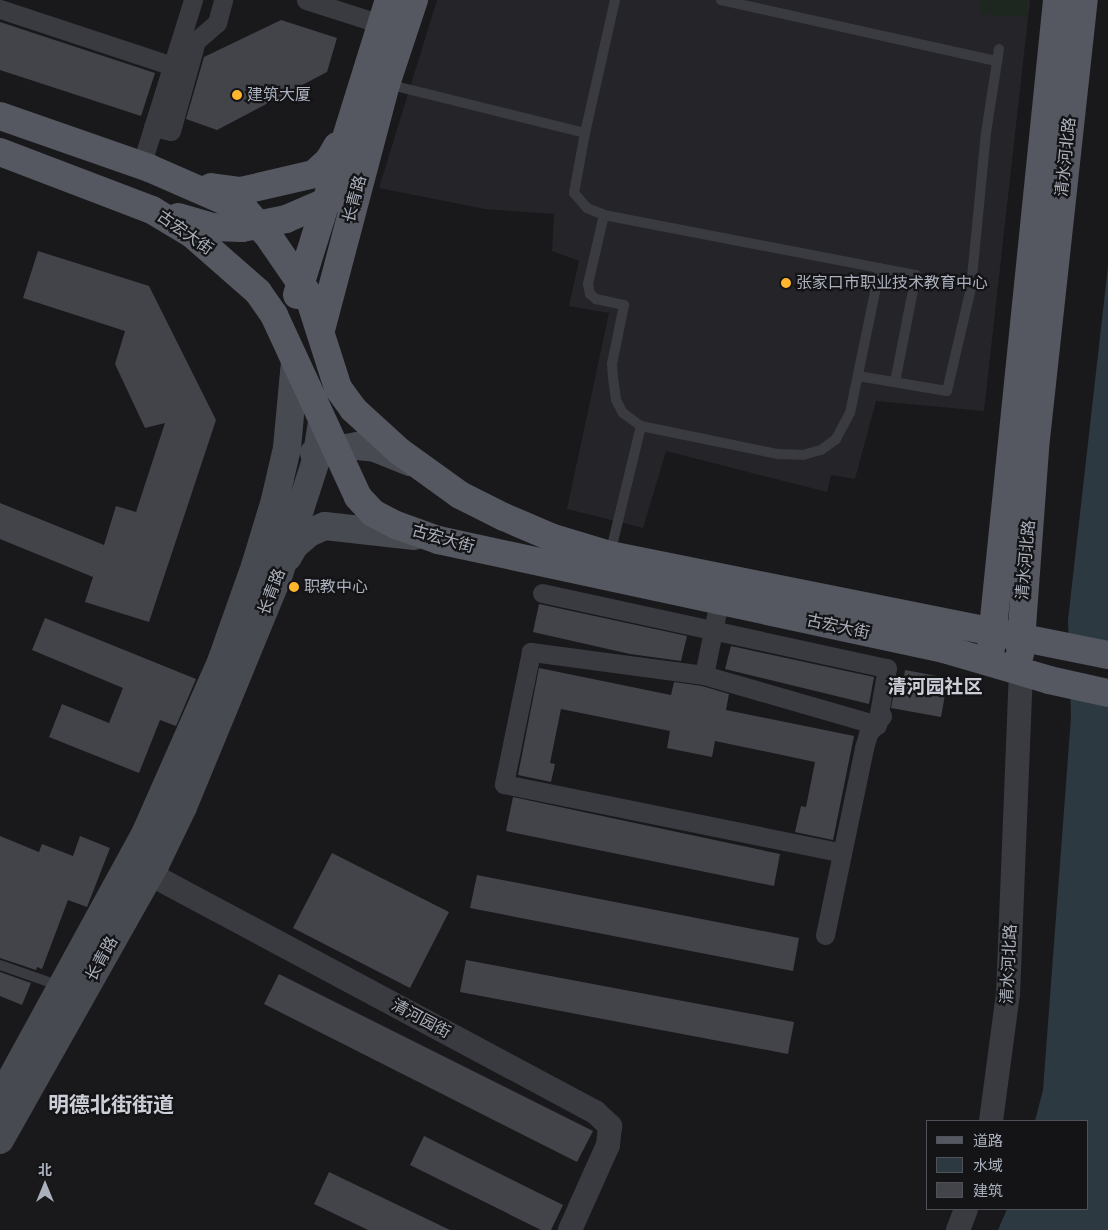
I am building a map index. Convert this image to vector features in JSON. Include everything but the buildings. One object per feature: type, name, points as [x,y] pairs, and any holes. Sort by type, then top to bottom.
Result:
[{"type":"main road","name":"长青路","points":[[0,1140],[140,868],[221,662],[258,557],[287,448],[295,361],[297,297],[301,283],[346,132],[391,19],[414,0]]},
{"type":"main road","name":"清水河北路","points":[[1021,671],[1006,633],[1057,0]]},
{"type":"main road","name":"清水河北路","points":[[990,662],[1006,633],[1035,448],[1084,0]]},
{"type":"main road","name":"长青路","points":[[322,422],[320,331],[386,84],[391,19]]},
{"type":"main road","name":"古宏大街","points":[[0,116],[188,184],[245,210],[308,294],[338,388],[353,409],[420,467],[460,495],[504,517],[553,538],[610,555],[1108,654]]},
{"type":"main road","points":[[188,184],[242,190],[314,174],[329,160],[346,132]]},
{"type":"main road","name":"古宏大街","points":[[0,152],[152,210],[192,234],[258,292],[274,316],[322,422],[326,451],[358,496],[373,513],[438,540],[899,640],[990,662],[1049,680],[1108,693]]},
{"type":"main road","points":[[152,210],[212,227],[242,228],[286,219],[339,196],[354,180],[366,156]]},
{"type":"main road","points":[[281,474],[292,462],[326,451],[357,446],[375,448],[420,467]]},
{"type":"main road","name":"长青路","points":[[0,1099],[62,986],[183,806],[279,574],[326,451]]},
{"type":"main road","points":[[279,574],[294,546],[309,533],[325,526],[380,530],[438,540]]},
{"type":"street","points":[[141,166],[193,0]]},
{"type":"street","points":[[153,127],[171,131],[196,41],[217,23],[224,0]]},
{"type":"street","points":[[306,0],[391,19]]},
{"type":"street","points":[[0,9],[172,66]]},
{"type":"street","points":[[542,593],[887,668],[876,724]]},
{"type":"street","points":[[704,675],[719,601]]},
{"type":"street","points":[[825,935],[864,748],[868,734],[886,709],[899,640]]},
{"type":"street","points":[[842,853],[504,784],[531,652],[704,675],[876,724]]},
{"type":"street","name":"清水河北路","points":[[991,1120],[1008,994],[1021,671]]},
{"type":"street","name":"清河园街","points":[[140,868],[595,1112],[610,1126],[608,1145],[570,1230]]},
{"type":"street","points":[[958,1230],[966,1210]]},
{"type":"lane","points":[[615,0],[585,133],[574,194],[587,208],[604,215],[916,276],[895,382]]},
{"type":"lane","points":[[721,0],[997,61]]},
{"type":"lane","points":[[858,376],[947,391],[971,288],[986,133],[999,49]]},
{"type":"lane","points":[[386,84],[585,133]]},
{"type":"lane","points":[[604,215],[588,284],[590,294],[596,299],[624,305],[612,364],[616,400],[623,413],[641,426],[778,454],[802,455],[821,450],[845,427],[858,376],[880,268]]},
{"type":"lane","points":[[610,555],[641,426]]},
{"type":"lane","points":[[0,965],[62,986]]},
{"type":"shaded area","name":"张家口市职业技术教育中心","points":[[437,0],[1030,0],[984,411],[876,401],[855,479],[831,475],[827,492],[666,451],[643,528],[567,509],[609,313],[569,306],[579,261],[552,251],[554,214],[485,209],[379,188]]},
{"type":"shaded area","points":[[981,0],[1028,0],[1027,17],[979,14]]},
{"type":"water","points":[[1108,266],[1108,1230],[998,1230],[1007,1210],[1088,1210],[1088,1120],[1035,1120],[1043,1090],[1071,717],[1068,620]]},
{"type":"pier","points":[[1066,637],[1108,646],[1108,706],[1068,698]]},
{"type":"place","name":"建筑大厦","points":[[237,95]]},
{"type":"place","name":"张家口市职业技术教育中心","points":[[786,283]]},
{"type":"place","name":"职教中心","points":[[294,587]]},
{"type":"district","name":"清河园社区","points":[[935,687]]},
{"type":"district","name":"明德北街街道","points":[[111,1105]]}]
